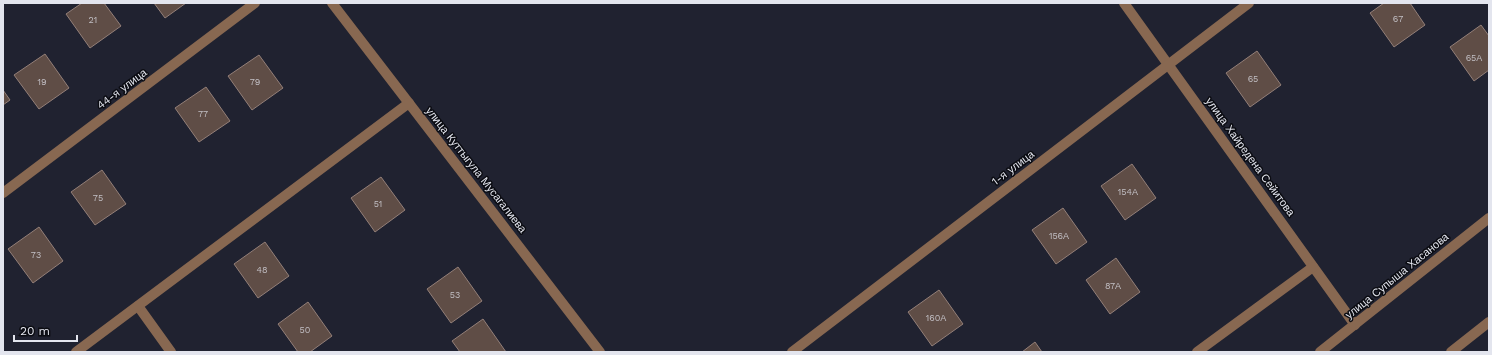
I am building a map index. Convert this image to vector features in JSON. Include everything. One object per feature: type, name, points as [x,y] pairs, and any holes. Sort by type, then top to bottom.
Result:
[{"type":"street","name":"44-я улица","points":[[3,193],[255,3]]},
{"type":"street","name":"улица Куттыгула Мусагалиева","points":[[332,3],[600,352]]},
{"type":"street","name":"улица Хайредена Сейитова","points":[[1124,3],[1355,325]]},
{"type":"street","name":"1-я улица","points":[[792,352],[1249,3]]},
{"type":"street","points":[[76,352],[409,103]]},
{"type":"street","name":"улица Супыша Хасанова","points":[[1320,352],[1489,218]]},
{"type":"street","points":[[1197,352],[1313,266]]},
{"type":"street","points":[[138,306],[171,352]]},
{"type":"street","points":[[1451,352],[1489,322]]},
{"type":"building","points":[[82,3],[104,3],[121,26],[90,48],[66,14]]},
{"type":"building","points":[[154,3],[186,3],[165,18]]},
{"type":"building","points":[[1384,3],[1410,3],[1425,25],[1394,47],[1370,13]]},
{"type":"building","points":[[1481,25],[1489,36],[1489,70],[1474,81],[1450,47]]},
{"type":"building","points":[[1257,51],[1281,85],[1250,107],[1226,73]]},
{"type":"building","points":[[45,54],[69,88],[39,109],[14,75]]},
{"type":"building","points":[[259,55],[283,88],[252,110],[228,76]]},
{"type":"building","points":[[206,87],[230,121],[199,142],[175,108]]},
{"type":"building","points":[[3,90],[10,100],[3,105]]},
{"type":"building","points":[[1132,164],[1156,198],[1125,220],[1101,186]]},
{"type":"building","points":[[102,170],[126,204],[95,225],[71,192]]},
{"type":"building","points":[[381,177],[405,210],[375,232],[351,198]]},
{"type":"building","points":[[1063,208],[1087,242],[1056,264],[1032,230]]},
{"type":"building","points":[[39,227],[63,261],[33,283],[8,249]]},
{"type":"building","points":[[265,242],[289,276],[258,298],[234,264]]},
{"type":"building","points":[[1116,258],[1140,292],[1110,314],[1086,280]]},
{"type":"building","points":[[458,267],[482,301],[451,323],[427,289]]},
{"type":"building","points":[[939,290],[963,324],[932,346],[908,312]]},
{"type":"building","points":[[308,302],[332,336],[310,352],[298,352],[278,324]]},
{"type":"building","points":[[483,319],[506,352],[460,352],[452,341]]},
{"type":"building","points":[[1035,342],[1042,352],[1022,352]]}]
